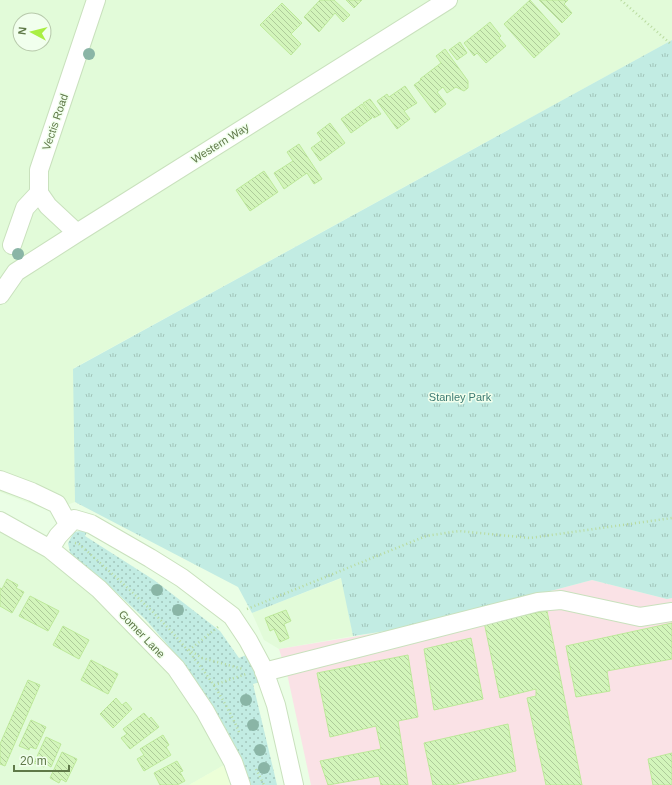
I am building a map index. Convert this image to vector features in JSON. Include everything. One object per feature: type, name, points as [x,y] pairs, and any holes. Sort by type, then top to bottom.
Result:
[{"type":"street","name":"Vectis Road","points":[[39,193],[39,170],[96,0]]},
{"type":"street","name":"Western Way","points":[[0,295],[16,272],[448,0]]},
{"type":"street","points":[[12,245],[25,208],[39,193],[48,206],[77,233]]},
{"type":"street","points":[[0,480],[32,492],[57,504],[68,524]]},
{"type":"street","points":[[50,549],[68,524],[74,519],[91,524],[182,578],[232,616],[248,640],[264,670],[276,705],[294,785]]},
{"type":"street","name":"Gomer Lane","points":[[0,521],[50,549],[99,589],[176,668],[205,711],[233,762],[241,785]]},
{"type":"street","points":[[264,670],[538,602],[561,600],[640,617],[672,612]]},
{"type":"path","points":[[621,0],[672,45]]},
{"type":"path","points":[[264,670],[241,669],[202,658],[188,650],[232,616],[426,536],[458,531],[530,538],[672,518]]},
{"type":"path","points":[[214,685],[264,670]]},
{"type":"shaded area","points":[[0,0],[672,0],[672,40],[74,368],[75,502],[50,511],[0,492]]},
{"type":"shaded area","points":[[0,529],[50,559],[88,588],[169,672],[192,705],[218,751],[224,765],[189,785],[0,785]]},
{"type":"shaded area","points":[[342,578],[353,636],[279,649],[264,640],[252,613]]},
{"type":"shaded area","points":[[592,580],[667,599],[672,598],[672,785],[311,785],[288,678],[279,649],[419,626]]},
{"type":"shaded area","points":[[224,765],[230,785],[189,785]]},
{"type":"green space","name":"Stanley Park","points":[[672,40],[672,598],[667,599],[592,580],[419,626],[353,636],[341,578],[252,613],[238,587],[75,502],[73,369]]},
{"type":"green space","points":[[88,530],[85,536],[154,580],[220,631],[239,658],[246,655],[252,662],[260,682],[253,684],[277,785],[250,785],[229,734],[199,686],[179,658],[146,620],[105,582],[71,557],[68,543],[74,532]]},
{"type":"building","points":[[320,0],[334,0],[350,15],[343,22],[335,13],[319,32],[304,17]]},
{"type":"building","points":[[346,0],[362,0],[354,8]]},
{"type":"building","points":[[530,0],[560,34],[534,58],[504,24]]},
{"type":"building","points":[[539,0],[568,0],[564,4],[572,13],[562,23]]},
{"type":"building","points":[[282,3],[302,23],[291,34],[301,44],[291,55],[260,25]]},
{"type":"building","points":[[490,22],[501,36],[499,38],[506,46],[486,63],[477,53],[474,56],[464,43]]},
{"type":"building","points":[[460,42],[467,53],[457,60],[449,50]]},
{"type":"building","points":[[445,49],[468,81],[468,88],[464,91],[456,87],[447,93],[443,87],[437,92],[446,104],[435,113],[414,85],[441,63],[436,56]]},
{"type":"building","points":[[405,86],[417,103],[404,111],[410,119],[397,129],[377,101],[387,94],[389,97]]},
{"type":"building","points":[[370,99],[381,114],[374,118],[363,103]]},
{"type":"building","points":[[362,104],[372,118],[351,133],[341,119]]},
{"type":"building","points":[[330,123],[345,143],[320,161],[311,148],[322,140],[317,133]]},
{"type":"building","points":[[299,144],[322,179],[314,184],[307,173],[284,189],[274,173],[293,161],[287,152]]},
{"type":"building","points":[[264,171],[278,192],[250,211],[236,190]]},
{"type":"building","points":[[7,579],[18,585],[16,588],[24,592],[12,613],[0,606],[0,588],[2,589]]},
{"type":"building","points":[[30,596],[59,611],[48,631],[19,616]]},
{"type":"building","points":[[286,610],[291,621],[284,624],[289,638],[280,642],[274,629],[270,631],[265,618]]},
{"type":"building","points":[[547,611],[582,785],[546,785],[527,698],[536,696],[536,689],[500,698],[484,622]]},
{"type":"building","points":[[672,623],[672,659],[607,671],[610,691],[576,697],[566,646]]},
{"type":"building","points":[[63,626],[89,640],[79,659],[53,645]]},
{"type":"building","points":[[471,638],[483,699],[434,710],[424,649]]},
{"type":"building","points":[[408,655],[418,717],[398,721],[408,785],[381,785],[379,776],[328,785],[320,761],[381,749],[376,726],[330,737],[317,673]]},
{"type":"building","points":[[91,660],[118,674],[108,694],[81,680]]},
{"type":"building","points":[[28,680],[40,685],[5,766],[0,764],[0,744]]},
{"type":"building","points":[[116,698],[122,705],[126,702],[132,709],[113,728],[100,714]]},
{"type":"building","points":[[144,713],[149,719],[151,717],[159,727],[130,749],[121,738],[127,734],[123,729]]},
{"type":"building","points":[[31,720],[46,727],[36,749],[30,747],[29,750],[19,746]]},
{"type":"building","points":[[508,724],[516,771],[452,785],[433,785],[424,743]]},
{"type":"building","points":[[163,735],[169,745],[166,747],[171,755],[144,771],[137,759],[144,755],[140,749]]},
{"type":"building","points":[[46,737],[61,744],[51,767],[46,764],[44,767],[34,763]]},
{"type":"building","points":[[62,752],[77,759],[66,782],[61,779],[59,783],[50,778]]},
{"type":"building","points":[[672,753],[672,785],[653,785],[648,759]]},
{"type":"building","points":[[177,761],[183,771],[180,772],[185,781],[177,785],[160,785],[154,773]]}]
